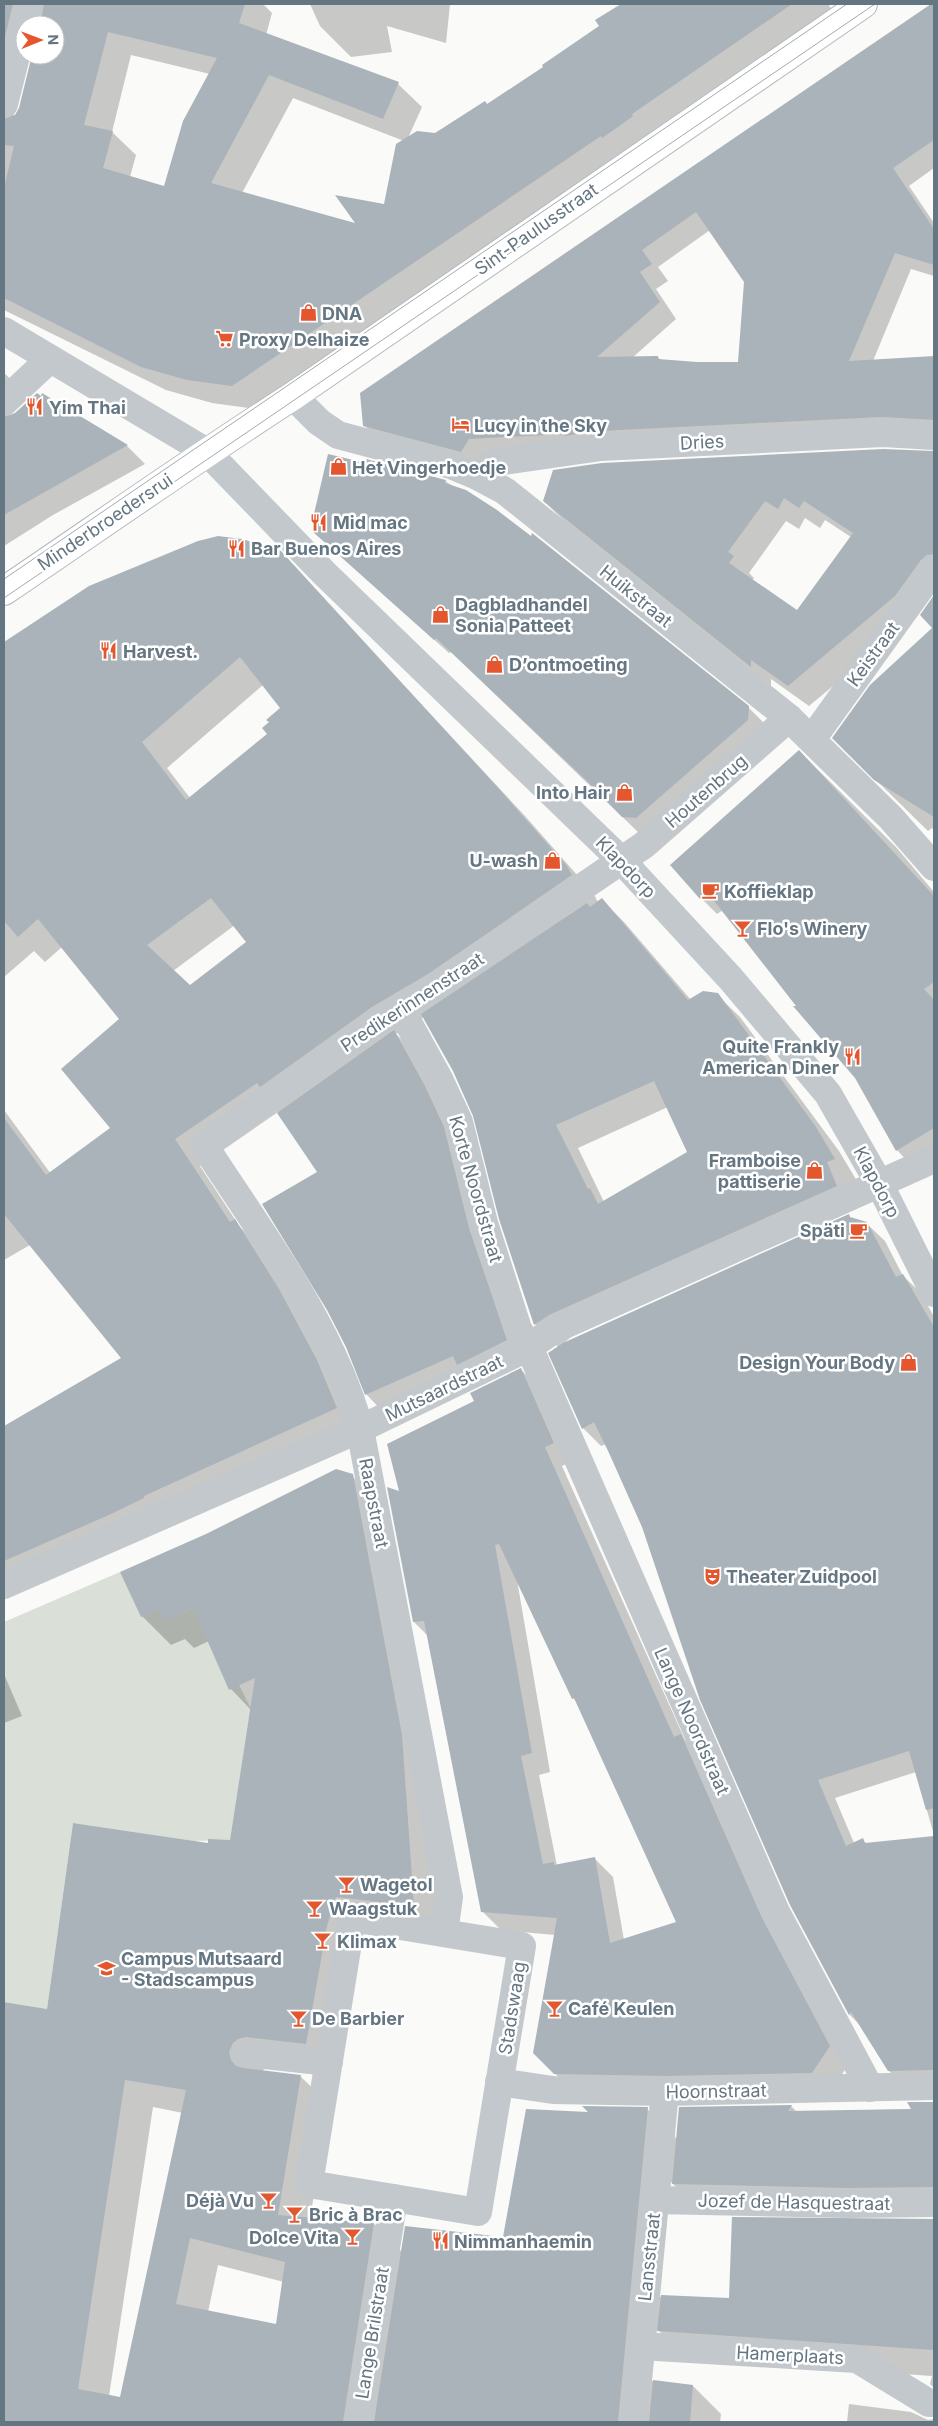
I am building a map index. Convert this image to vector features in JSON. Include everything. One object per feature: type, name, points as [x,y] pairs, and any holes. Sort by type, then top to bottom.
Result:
[{"type":"street","points":[[4,104],[29,4]]},
{"type":"street","name":"Sint-Paulusstraat","points":[[207,452],[293,396],[863,4]]},
{"type":"street","name":"Klapdorp","points":[[4,331],[207,452],[248,496],[621,860],[731,979],[828,1094],[880,1185],[934,1293]]},
{"type":"street","points":[[4,402],[50,359]]},
{"type":"street","name":"Huikstraat","points":[[293,396],[320,422],[338,434],[451,465],[505,491],[789,718],[891,818],[934,868]]},
{"type":"street","name":"Dries","points":[[475,475],[496,462],[601,447],[883,433],[934,436]]},
{"type":"street","name":"Minderbroedersrui","points":[[4,590],[112,519],[207,452]]},
{"type":"street","name":"Keistraat","points":[[812,739],[934,569]]},
{"type":"street","name":"Houtenbrug","points":[[621,860],[644,845],[789,718]]},
{"type":"street","name":"Predikerinnenstraat","points":[[204,1145],[400,1008],[436,987],[621,860]]},
{"type":"street","name":"Korte Noordstraat","points":[[400,1008],[439,1079],[459,1122],[495,1258],[518,1329],[529,1347]]},
{"type":"street","name":"Raapstraat","points":[[204,1145],[315,1317],[353,1402],[360,1429],[449,1897],[444,1933]]},
{"type":"street","name":"Mutsaardstraat","points":[[4,1585],[360,1429],[529,1347],[555,1329],[880,1185],[934,1159]]},
{"type":"street","name":"Lange Noordstraat","points":[[529,1347],[776,1912],[870,2088]]},
{"type":"street","name":"Stadswaag","points":[[352,1918],[444,1933],[522,1946],[478,2212],[309,2184],[352,1918]]},
{"type":"street","points":[[245,2053],[329,2062]]},
{"type":"street","name":"Hoornstraat","points":[[499,2082],[553,2090],[665,2092],[934,2086]]},
{"type":"street","name":"Lansstraat","points":[[633,2422],[665,2092]]},
{"type":"street","name":"Lange Brilstraat","points":[[358,2422],[394,2198]]},
{"type":"street","name":"Jozef de Hasquestraat","points":[[654,2200],[847,2204],[934,2202]]},
{"type":"street","name":"Hamerplaats","points":[[640,2346],[858,2359],[932,2403]]},
{"type":"shaded area","points":[[120,1572],[159,1610],[165,1620],[201,1605],[229,1689],[239,1685],[254,1715],[249,1719],[230,1840],[194,1841],[73,1823],[47,2009],[4,2002],[4,1622]]},
{"type":"building","points":[[4,4],[13,4],[4,41]]},
{"type":"building","points":[[44,4],[245,4],[239,23],[399,82],[383,119],[269,75],[211,183],[355,223],[335,195],[384,204],[396,144],[417,131],[435,133],[485,101],[487,104],[543,67],[542,65],[599,26],[595,20],[621,4],[792,4],[632,114],[633,116],[602,138],[601,136],[232,386],[187,380],[141,367],[4,298],[4,188],[14,146],[4,145],[4,119],[15,115],[19,108],[30,65],[65,65],[65,15],[42,15]],"holes":[[[108,32],[217,58],[183,121],[164,186],[103,168],[113,131],[84,125]]]},
{"type":"building","points":[[931,4],[934,4],[934,140],[893,168],[934,229],[934,265],[895,253],[849,361],[934,356],[934,420],[882,417],[600,431],[564,436],[565,434],[469,439],[461,452],[363,426],[360,393]],"holes":[[[696,212],[744,282],[738,362],[697,362],[658,359],[658,356],[597,357],[660,302],[640,272],[652,264],[642,250]]]},
{"type":"building","points":[[37,393],[41,396],[42,393],[128,445],[4,515],[4,417],[15,413]]},
{"type":"building","points":[[883,449],[934,451],[934,554],[927,555],[921,560],[895,596],[788,686],[751,660],[751,667],[543,501],[553,470],[602,463]],"holes":[[[784,498],[799,508],[804,501],[853,533],[797,610],[729,563],[734,556],[728,552],[765,501],[778,509]]]},
{"type":"building","points":[[328,454],[366,463],[366,459],[446,480],[445,483],[466,490],[497,510],[531,536],[532,533],[749,706],[748,720],[636,818],[622,817],[586,780],[436,638],[434,640],[313,532],[313,518]]},
{"type":"building","points":[[218,536],[242,539],[281,551],[499,789],[567,866],[572,875],[428,974],[372,1007],[260,1087],[257,1083],[175,1139],[230,1222],[235,1219],[279,1289],[317,1360],[337,1408],[144,1496],[144,1498],[111,1514],[4,1561],[4,1426],[121,1358],[4,1214],[4,1118],[46,1175],[110,1128],[61,1069],[119,1019],[38,919],[18,937],[4,921],[4,642],[89,586],[198,541]],"holes":[[[240,657],[280,708],[266,720],[269,722],[262,728],[267,734],[186,800],[142,742]],[[211,898],[246,942],[190,985],[147,945]]]},
{"type":"building","points":[[934,595],[934,817],[874,780],[832,738],[870,685],[932,628],[920,615]]},
{"type":"building","points":[[799,750],[934,896],[934,982],[924,989],[934,1000],[934,1128],[896,1151],[855,1078],[793,1006],[796,1006],[708,893],[700,899],[670,865]]},
{"type":"building","points":[[602,898],[688,1000],[703,991],[718,993],[816,1127],[835,1159],[827,1162],[837,1186],[549,1315],[534,1325],[499,1219],[473,1116],[453,1071],[421,1014],[587,903],[590,907]],"holes":[[[654,1081],[687,1152],[598,1204],[590,1188],[588,1189],[556,1125]]]},
{"type":"building","points":[[394,1030],[425,1086],[444,1127],[469,1228],[507,1340],[457,1365],[453,1356],[365,1395],[346,1347],[327,1310],[262,1204],[317,1172],[277,1113]]},
{"type":"building","points":[[849,1214],[850,1217],[867,1222],[896,1277],[903,1274],[934,1327],[934,1808],[926,1810],[909,1751],[818,1780],[846,1846],[863,1838],[865,1843],[934,1836],[934,2070],[888,2071],[851,2012],[849,2015],[790,1905],[700,1700],[642,1527],[609,1453],[594,1422],[582,1429],[548,1353],[563,1343]]},
{"type":"building","points":[[521,1368],[554,1443],[545,1447],[674,1737],[681,1734],[762,1918],[830,2046],[812,2073],[665,2076],[554,2074],[533,2053],[557,1918],[481,1912],[424,1621],[413,1622],[387,1487],[399,1491],[387,1444],[474,1401],[470,1393]],"holes":[[[499,1544],[572,1699],[574,1698],[676,1922],[610,1943],[595,1857],[554,1865],[554,1862],[543,1864],[521,1756],[532,1753],[495,1545]]]},
{"type":"building","points":[[336,1469],[353,1474],[402,1735],[414,1906],[336,1897],[327,1926],[306,2044],[246,2037],[238,2039],[233,2043],[229,2052],[231,2060],[236,2066],[301,2075],[278,2215],[374,2223],[343,2422],[4,2422],[4,2002],[47,2009],[73,1823],[208,1843],[208,1839],[230,1840],[255,1678],[229,1690],[193,1608],[164,1621],[159,1610],[141,1617],[120,1572],[206,1534]],"holes":[[[125,2080],[186,2090],[120,2397],[78,2389]],[[190,2238],[285,2262],[276,2324],[176,2304]]]},
{"type":"building","points":[[907,2102],[934,2102],[934,2187],[847,2188],[672,2184],[679,2107],[792,2105],[788,2111],[911,2109]]},
{"type":"building","points":[[582,2106],[648,2107],[618,2422],[374,2422],[405,2226],[503,2237],[526,2109],[588,2112]]},
{"type":"building","points":[[732,2217],[934,2219],[934,2350],[657,2331],[661,2295],[729,2298]]},
{"type":"building","points":[[653,2380],[693,2385],[690,2422],[649,2422]]},
{"type":"tram line","points":[[4,579],[847,4]]},
{"type":"tram line","points":[[4,598],[875,4]]},
{"type":"place","name":"DNA","points":[[308,313]]},
{"type":"place","name":"Proxy Delhaize","points":[[225,339]]},
{"type":"place","name":"Yim Thai","points":[[35,407]]},
{"type":"place","name":"Lucy in the Sky","points":[[460,425]]},
{"type":"place","name":"Het Vingerhoedje","points":[[338,467]]},
{"type":"place","name":"Mid mac","points":[[319,522]]},
{"type":"place","name":"Bar Buenos Aires","points":[[237,548]]},
{"type":"place","name":"Dagbladhandel Sonia Patteet","points":[[441,614]]},
{"type":"place","name":"Harvest.","points":[[109,651]]},
{"type":"place","name":"D’ontmoeting","points":[[495,664]]},
{"type":"place","name":"Into Hair","points":[[624,792]]},
{"type":"place","name":"U-wash","points":[[552,860]]},
{"type":"place","name":"Koffieklap","points":[[710,891]]},
{"type":"place","name":"Flo's Winery","points":[[743,928]]},
{"type":"place","name":"Quite Frankly American Diner","points":[[853,1056]]},
{"type":"place","name":"Framboise pattiserie","points":[[815,1170]]},
{"type":"place","name":"Späti","points":[[859,1230]]},
{"type":"place","name":"Design Your Body","points":[[909,1362]]},
{"type":"place","name":"Theater Zuidpool","points":[[712,1576]]},
{"type":"place","name":"Wagetol","points":[[346,1884]]},
{"type":"place","name":"Waagstuk","points":[[315,1908]]},
{"type":"place","name":"Klimax","points":[[323,1941]]},
{"type":"place","name":"Campus Mutsaard - Stadscampus","points":[[107,1968]]},
{"type":"place","name":"Café Keulen","points":[[554,2008]]},
{"type":"place","name":"De Barbier","points":[[298,2018]]},
{"type":"place","name":"Déjà Vu","points":[[268,2200]]},
{"type":"place","name":"Bric à Brac","points":[[295,2214]]},
{"type":"place","name":"Dolce Vita","points":[[353,2237]]},
{"type":"place","name":"Nimmanhaemin","points":[[440,2241]]}]
